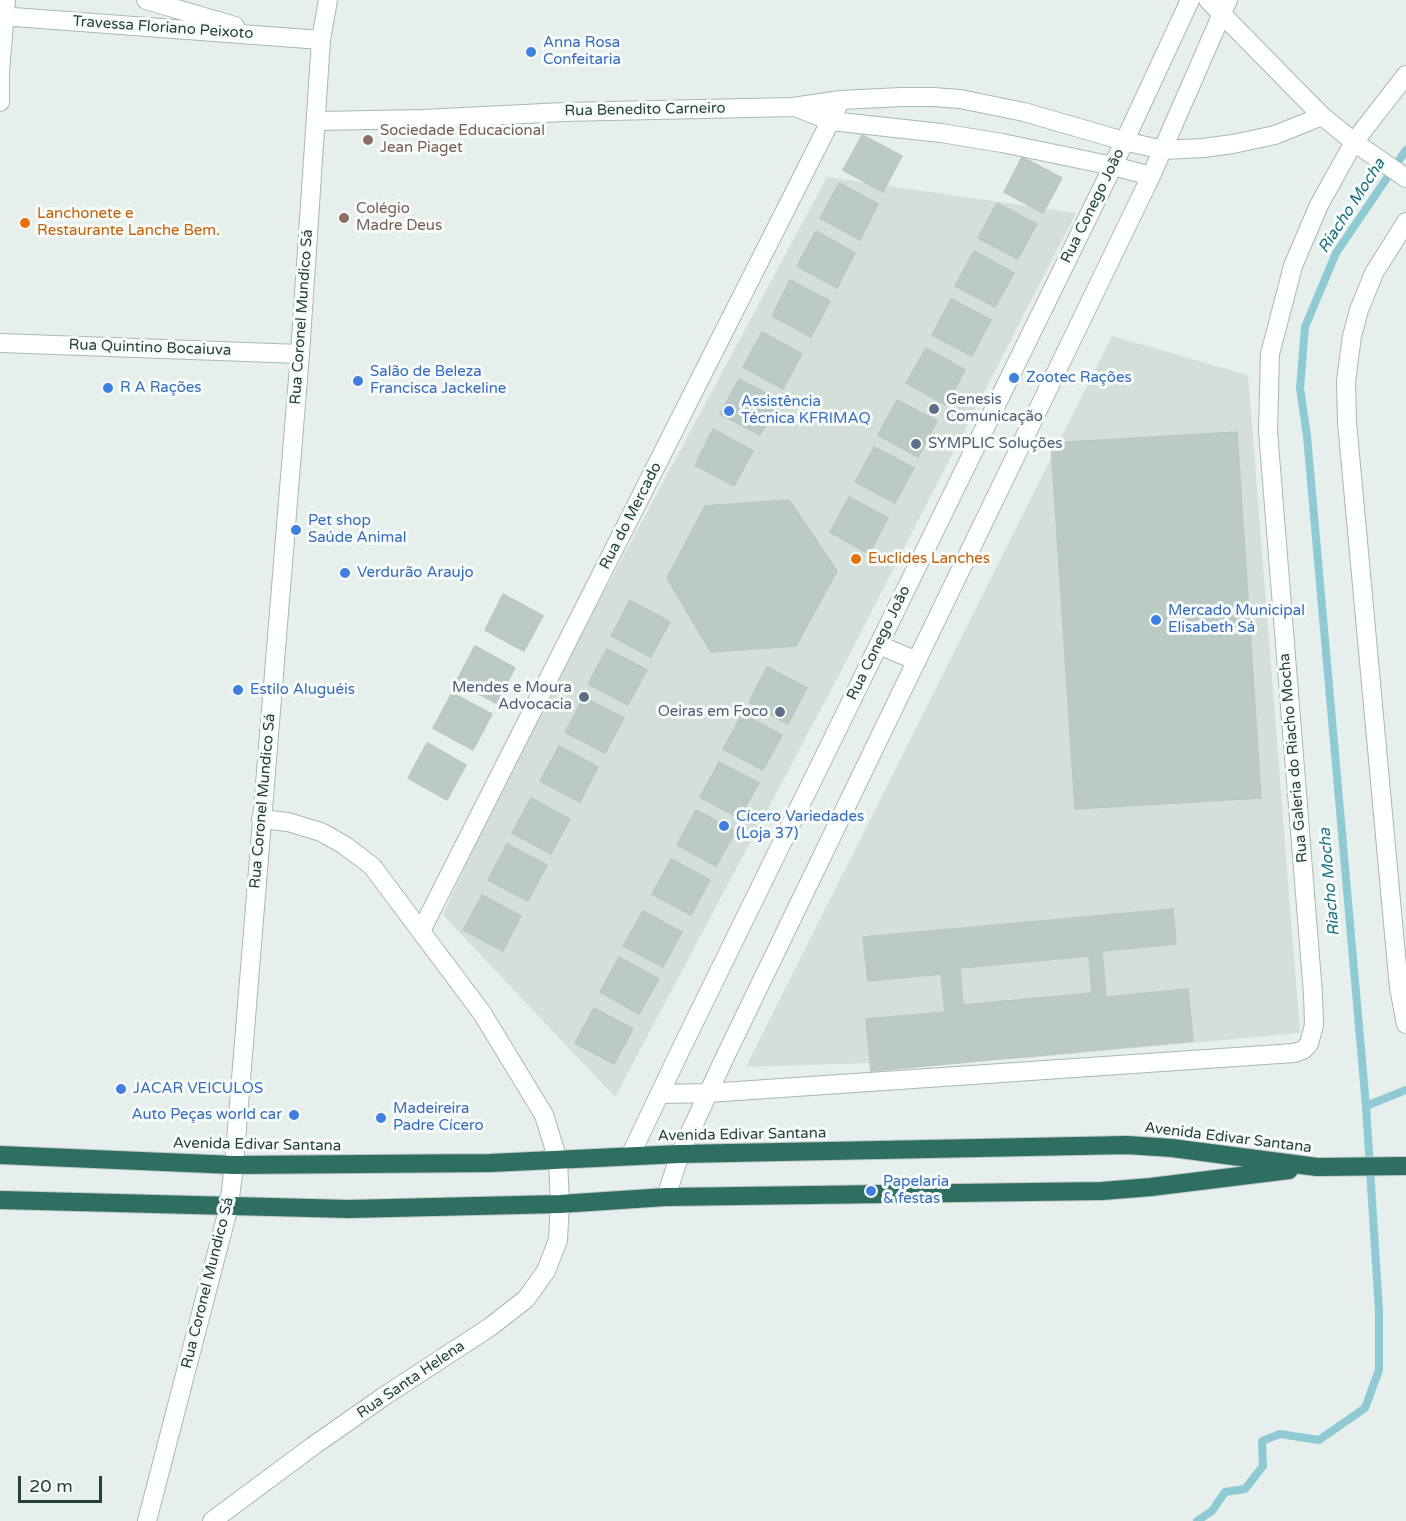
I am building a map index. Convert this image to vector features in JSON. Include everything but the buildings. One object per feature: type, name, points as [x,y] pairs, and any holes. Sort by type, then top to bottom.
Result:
[{"type":"highway","name":"Avenida Edivar Santana","points":[[0,1155],[234,1165],[490,1163],[680,1154],[1127,1144],[1326,1167]]},
{"type":"highway","points":[[1326,1167],[1406,1166]]},
{"type":"highway","name":"Avenida Edivar Santana","points":[[0,1200],[349,1209],[560,1204],[666,1197],[1102,1191],[1326,1167]]},
{"type":"street","points":[[146,0],[271,36]]},
{"type":"street","name":"Rua Coronel Mundico Sá","points":[[147,1521],[229,1206],[234,1165],[300,354],[321,40],[328,0]]},
{"type":"street","name":"Rua Conego João","points":[[630,1156],[1113,166],[1190,0]]},
{"type":"street","points":[[1208,0],[1225,8],[1322,116],[1358,145],[1406,178]]},
{"type":"street","points":[[666,1197],[680,1154],[708,1094],[1151,176],[1225,8]]},
{"type":"street","points":[[0,102],[4,11]]},
{"type":"street","name":"Travessa Floriano Peixoto","points":[[4,11],[321,40]]},
{"type":"street","name":"Rua Galeria do Riacho Mocha","points":[[708,1094],[1294,1053],[1303,1050],[1309,1044],[1314,1024],[1313,994],[1268,431],[1270,354],[1293,266],[1318,206],[1406,75]]},
{"type":"street","name":"Rua Benedito Carneiro","points":[[317,121],[793,107],[841,100],[901,97],[960,99],[1024,112],[1163,150],[1233,144],[1275,135],[1322,116]]},
{"type":"street","name":"Rua do Mercado","points":[[421,931],[841,100]]},
{"type":"street","name":"Rua Benedito Carneiro","points":[[793,107],[831,121],[972,138],[1113,166],[1151,176]]},
{"type":"street","points":[[1406,222],[1374,273],[1359,309],[1352,336],[1346,381],[1347,422],[1395,952],[1406,1024]]},
{"type":"street","name":"Rua Quintino Bocaiuva","points":[[0,343],[300,354]]},
{"type":"street","points":[[879,645],[916,661]]},
{"type":"street","name":"Rua Santa Helena","points":[[212,1521],[313,1446],[383,1397],[490,1328],[526,1299],[546,1270],[558,1240],[560,1204],[558,1160],[544,1115],[482,1013],[372,866],[344,845],[321,832],[288,822],[261,819]]},
{"type":"street","points":[[660,1094],[708,1094]]},
{"type":"shaded area","points":[[827,177],[1076,213],[840,673],[615,1097],[443,915],[541,701],[610,581]]},
{"type":"shaded area","points":[[1112,336],[1248,375],[1300,1033],[1028,1058],[746,1067]]},
{"type":"waterway","name":"Riacho Mocha","points":[[1197,1521],[1212,1511],[1225,1492],[1245,1489],[1263,1466],[1262,1441],[1280,1434],[1319,1440],[1365,1408],[1379,1370],[1379,1311],[1366,1106],[1307,436],[1300,388],[1305,327],[1336,253],[1406,150]]},
{"type":"waterway","points":[[1366,1106],[1406,1090]]},
{"type":"place","name":"Anna Rosa Confeitaria","points":[[531,52]]},
{"type":"place","name":"Sociedade Educacional Jean Piaget","points":[[368,140]]},
{"type":"place","name":"Colégio Madre Deus","points":[[344,218]]},
{"type":"place","name":"Lanchonete e Restaurante Lanche Bem.","points":[[25,223]]},
{"type":"place","name":"Zootec Rações","points":[[1014,378]]},
{"type":"place","name":"Salão de Beleza Francisca Jackeline","points":[[358,381]]},
{"type":"place","name":"R A Rações","points":[[108,388]]},
{"type":"place","name":"Genesis Comunicação","points":[[934,409]]},
{"type":"place","name":"Assistência Técnica KFRIMAQ","points":[[729,411]]},
{"type":"place","name":"SYMPLIC Soluções","points":[[916,444]]},
{"type":"place","name":"Pet shop Saúde Animal","points":[[296,530]]},
{"type":"place","name":"Euclides Lanches","points":[[856,559]]},
{"type":"place","name":"Verdurão Araujo","points":[[345,573]]},
{"type":"place","name":"Mercado Municipal Elisabeth Sá","points":[[1156,620]]},
{"type":"place","name":"Estilo Aluguéis","points":[[238,690]]},
{"type":"place","name":"Mendes e Moura Advocacia","points":[[584,697]]},
{"type":"place","name":"Oeiras em Foco","points":[[780,712]]},
{"type":"place","name":"Cícero Variedades (Loja 37)","points":[[724,826]]},
{"type":"place","name":"JACAR VEICULOS","points":[[121,1089]]},
{"type":"place","name":"Auto Peças world car","points":[[294,1115]]},
{"type":"place","name":"Madeireira Padre Cícero","points":[[381,1118]]},
{"type":"place","name":"Papelaria & festas","points":[[871,1191]]}]
